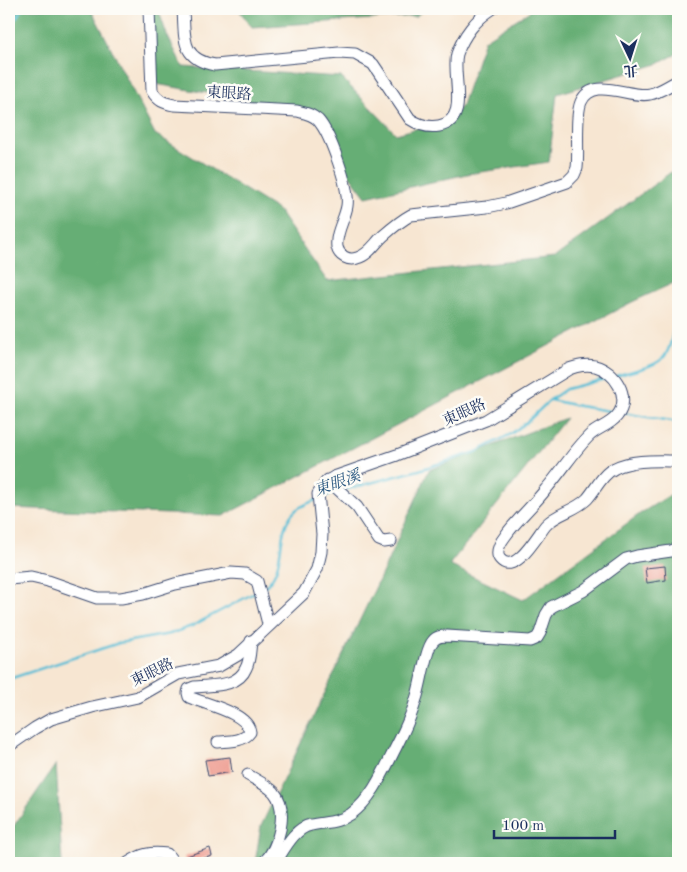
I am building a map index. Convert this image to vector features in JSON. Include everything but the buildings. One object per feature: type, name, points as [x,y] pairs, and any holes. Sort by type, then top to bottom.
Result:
[{"type":"street","name":"東眼路","points":[[149,9],[152,91],[156,98],[162,102],[174,105],[297,111],[309,114],[323,127],[346,184],[347,206],[337,247],[340,254],[348,259],[366,254],[382,237],[411,215],[487,207],[506,203],[567,182],[578,168],[579,112],[581,102],[585,96],[602,88],[634,94],[651,94],[678,81]]},
{"type":"street","name":"東眼路","points":[[183,9],[185,40],[190,54],[196,60],[215,65],[339,53],[354,54],[373,64],[410,119],[418,125],[430,127],[442,126],[452,119],[458,109],[457,56],[463,41],[478,20],[492,9]]},
{"type":"street","name":"東眼路","points":[[9,746],[51,719],[92,707],[138,697],[178,674],[219,666],[238,655],[268,624],[282,615],[304,593],[316,569],[321,552],[322,534],[318,494],[320,488],[328,480],[486,420],[568,369],[583,365],[596,366],[607,372],[620,387],[622,396],[621,406],[617,416],[591,434],[582,444],[506,536],[498,549],[500,559],[505,562],[512,562],[519,559],[545,526],[586,499],[607,473],[615,468],[637,462],[678,461]]},
{"type":"street","points":[[328,480],[357,507],[379,540],[384,542],[391,541]]},
{"type":"street","points":[[275,863],[298,831],[309,825],[338,821],[350,815],[365,801],[381,777],[411,714],[428,650],[433,640],[440,636],[447,636],[530,641],[537,638],[546,614],[551,607],[583,591],[626,559],[678,548]]},
{"type":"street","points":[[9,579],[32,577],[97,598],[121,598],[143,594],[175,584],[230,573],[245,574],[256,582],[262,596],[268,624]]},
{"type":"street","points":[[218,742],[242,739],[250,732],[249,727],[242,719],[207,702],[189,697],[189,690],[194,687],[227,684],[238,678],[246,669],[251,641]]},
{"type":"street","points":[[248,775],[274,793],[280,805],[277,842],[269,858],[263,863]]},
{"type":"street","points":[[128,863],[145,853],[167,854],[174,863]]},
{"type":"green space","points":[[9,9],[91,9],[155,134],[278,210],[327,281],[555,257],[678,167],[678,281],[632,302],[223,516],[9,508]]},
{"type":"green space","points":[[149,9],[158,9],[167,35],[183,67],[341,77],[396,134],[449,120],[462,105],[484,40],[533,9],[678,9],[678,53],[658,64],[557,94],[549,162],[467,174],[366,197],[338,160],[321,113],[150,83]]},
{"type":"green space","points":[[238,9],[425,9],[416,16],[252,27]]},
{"type":"green space","points":[[566,418],[449,565],[523,600],[641,513],[678,490],[678,863],[255,863],[261,826],[379,580],[429,470]]},
{"type":"green space","points":[[56,764],[62,863],[9,863],[9,833]]},
{"type":"waterway","points":[[9,27],[23,9]]},
{"type":"waterway","name":"東眼溪","points":[[616,376],[648,367],[664,357],[671,340],[678,307]]},
{"type":"waterway","name":"東眼溪","points":[[344,490],[419,470],[476,452],[511,434],[550,400],[566,389],[609,378]]},
{"type":"waterway","points":[[550,400],[615,412]]},
{"type":"waterway","points":[[623,413],[678,422]]},
{"type":"waterway","name":"東眼溪","points":[[323,497],[336,492]]},
{"type":"waterway","name":"東眼溪","points":[[263,588],[276,571],[284,529],[288,520],[297,509],[316,500]]},
{"type":"waterway","name":"東眼溪","points":[[9,679],[119,643],[170,634],[192,626],[256,592]]}]
